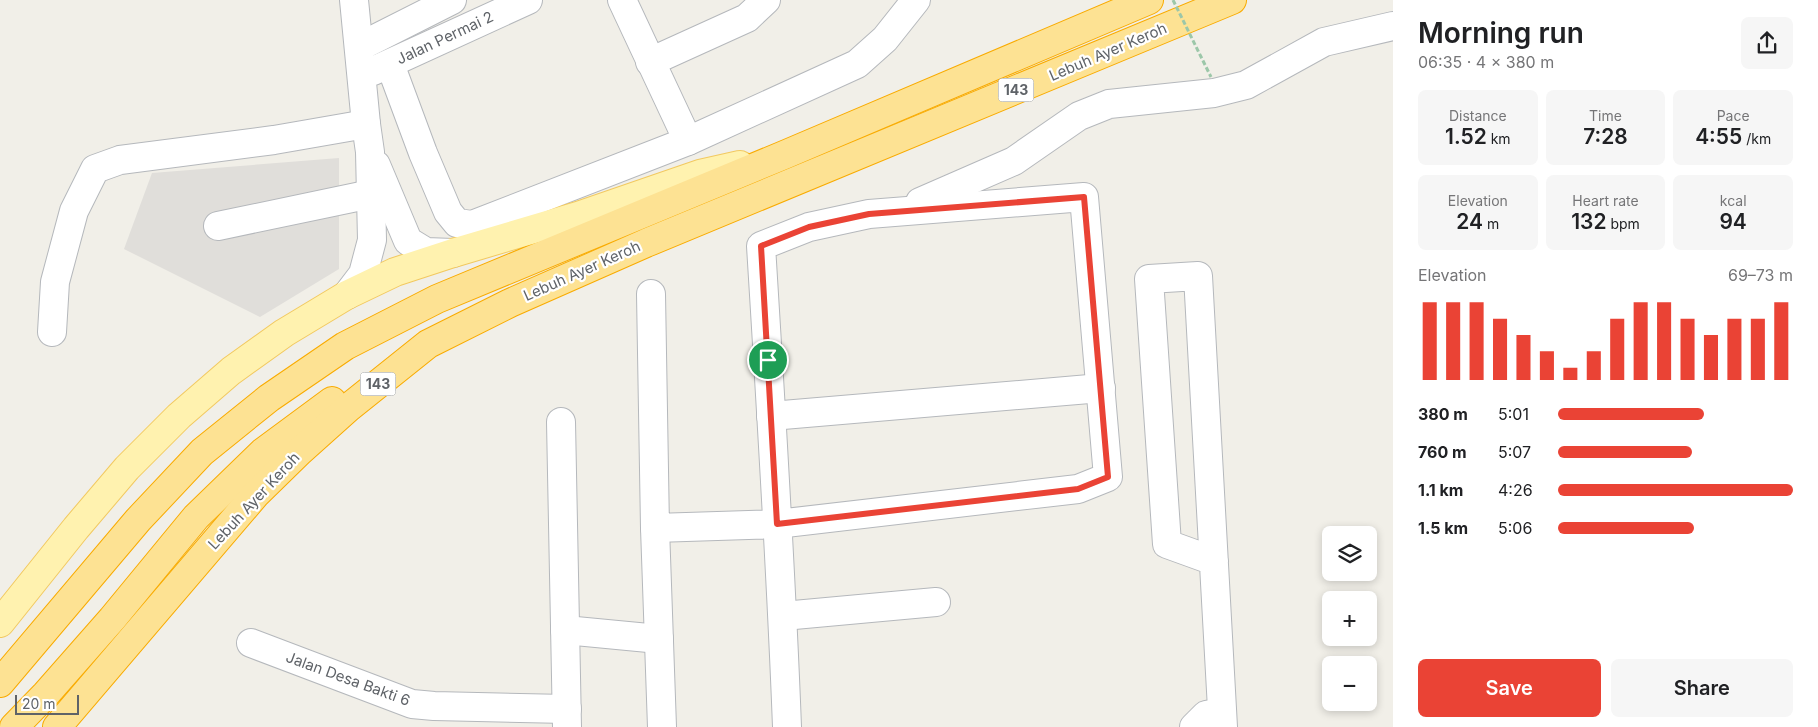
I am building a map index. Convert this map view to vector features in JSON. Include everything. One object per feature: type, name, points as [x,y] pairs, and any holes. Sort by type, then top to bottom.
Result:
[{"type":"highway","name":"Lebuh Ayer Keroh","points":[[0,683],[138,520],[202,452],[269,398],[345,346],[437,299],[784,155],[1149,0]]},
{"type":"highway","name":"Lebuh Ayer Keroh","points":[[57,727],[256,494],[348,408],[428,344],[510,303],[646,243],[1232,0]]},
{"type":"highway","points":[[14,727],[112,620],[196,517],[263,452],[333,400],[428,344]]},
{"type":"main road","points":[[0,624],[76,528],[127,468],[179,416],[231,371],[284,333],[347,295],[395,272],[453,253],[578,216],[700,174],[784,155]]},
{"type":"street","points":[[347,295],[363,274],[372,240],[370,152],[354,0]]},
{"type":"street","points":[[358,47],[452,0]]},
{"type":"street","name":"Jalan Permai 2","points":[[362,76],[528,0]]},
{"type":"street","points":[[622,0],[688,141]]},
{"type":"street","points":[[650,62],[747,18],[766,0]]},
{"type":"street","points":[[390,64],[423,153],[448,212],[457,223],[472,225],[688,141],[857,64],[885,39],[916,0]]},
{"type":"street","points":[[901,210],[1014,161],[1079,116],[1109,104],[1214,93],[1246,85],[1324,42],[1393,26]]},
{"type":"street","points":[[52,332],[55,282],[74,211],[95,169],[120,160],[274,140],[366,124]]},
{"type":"street","points":[[370,152],[408,241],[426,252],[453,253]]},
{"type":"street","points":[[218,226],[371,194]]},
{"type":"street","points":[[655,528],[777,524],[1078,489],[1108,477],[1084,197],[869,214],[809,227],[761,246],[777,524],[783,616],[787,727]]},
{"type":"street","points":[[1194,727],[1206,714],[1223,720],[1198,276],[1149,279],[1167,544],[1214,561]]},
{"type":"street","points":[[651,294],[655,528],[662,727]]},
{"type":"street","points":[[771,416],[1101,388]]},
{"type":"street","points":[[562,422],[567,718]]},
{"type":"street","points":[[783,616],[936,602]]},
{"type":"street","points":[[565,630],[659,639]]},
{"type":"street","name":"Jalan Desa Bakti 6","points":[[252,642],[412,704],[567,718]]},
{"type":"path","points":[[1172,0],[1211,77]]},
{"type":"shaded area","points":[[339,158],[339,269],[260,317],[124,249],[152,173]]},
{"type":"route","points":[[1084,197],[1108,477],[1078,489],[777,524],[768,360],[761,246],[809,227],[869,214],[1084,197]]}]
